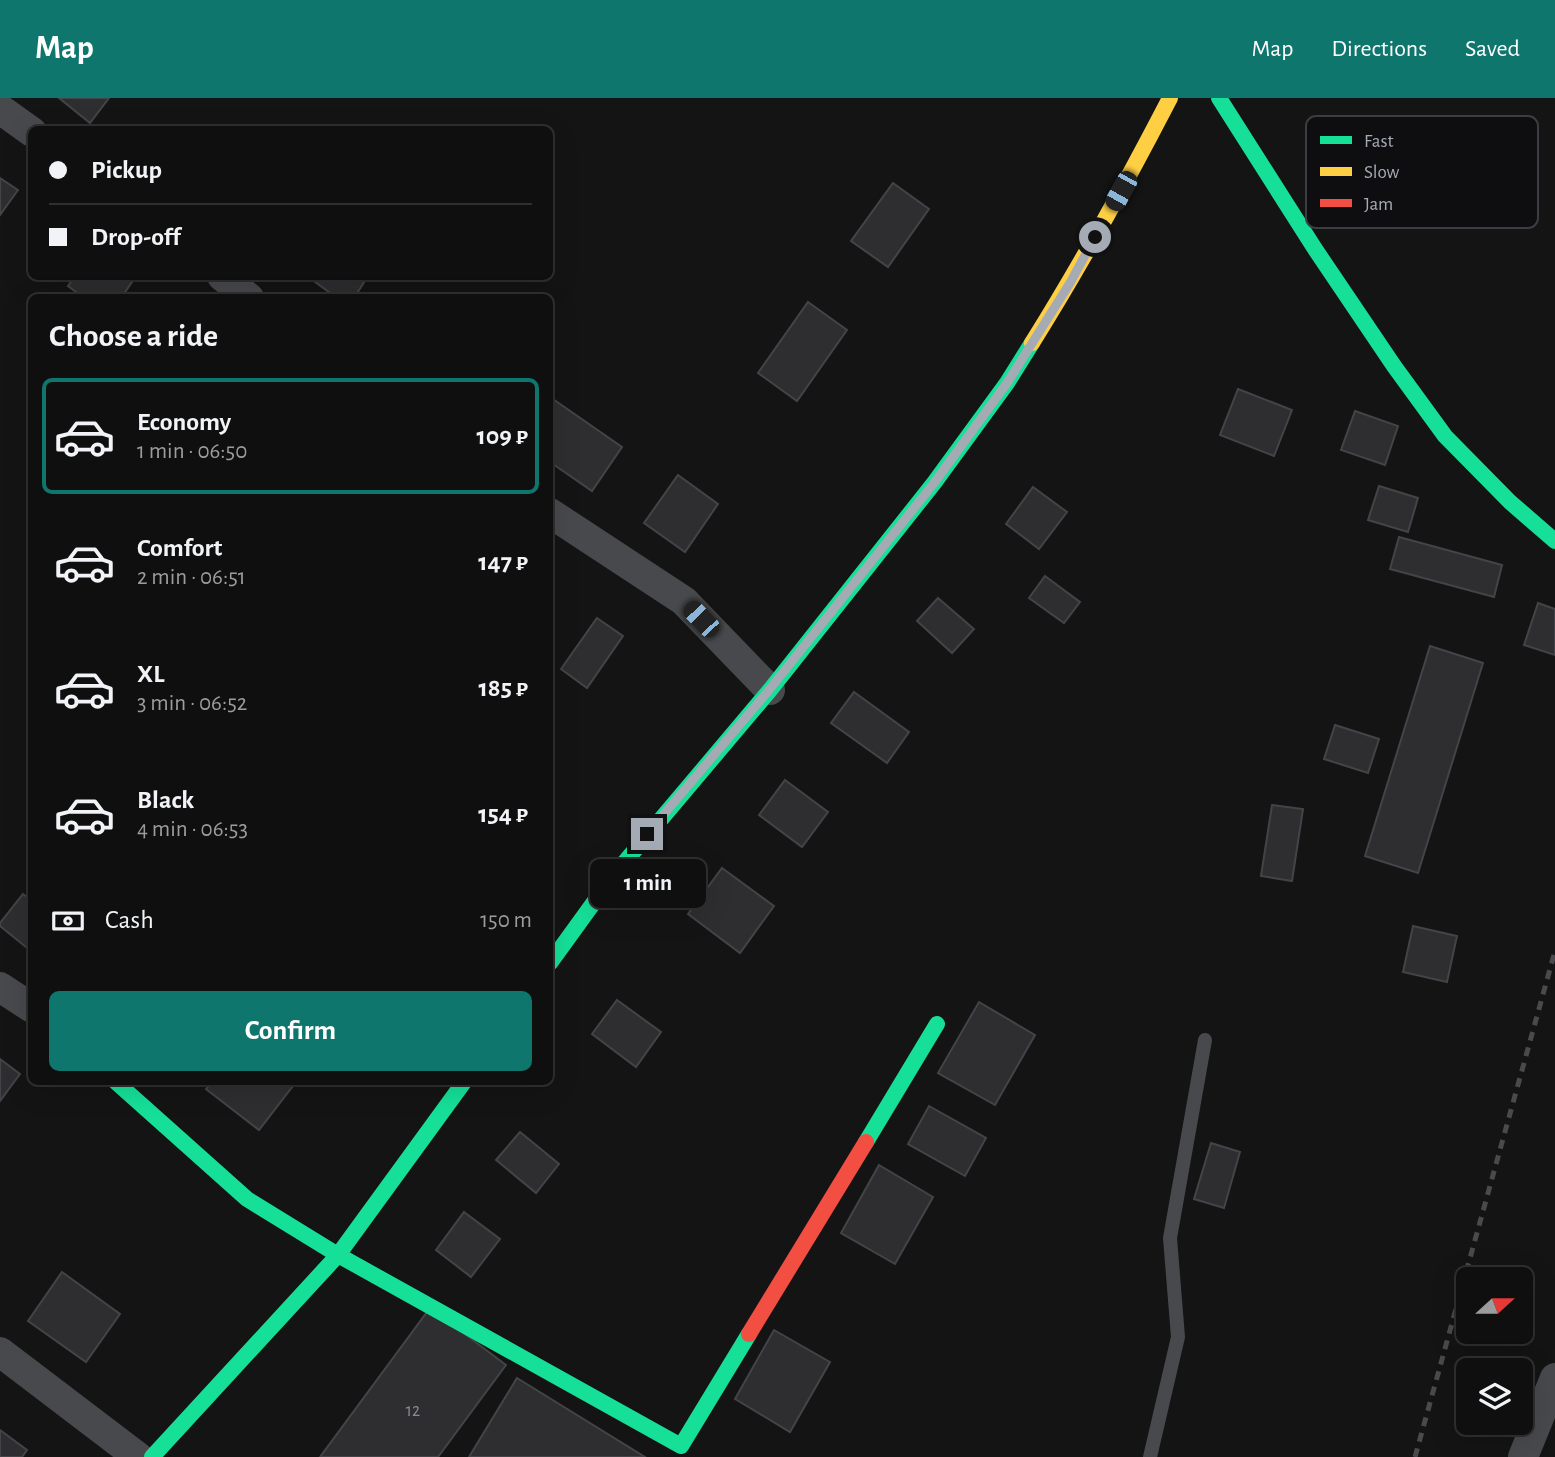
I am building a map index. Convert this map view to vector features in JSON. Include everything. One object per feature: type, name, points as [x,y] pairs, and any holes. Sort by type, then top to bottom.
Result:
[{"type":"street","points":[[553,959],[612,876],[769,690],[934,483],[1007,383],[1070,283],[1170,98]]},
{"type":"street","points":[[1219,98],[1315,250],[1445,436],[1510,502],[1555,541]]},
{"type":"street","points":[[0,109],[28,129]]},
{"type":"street","points":[[227,280],[244,294]]},
{"type":"street","points":[[553,515],[684,601],[769,690]]},
{"type":"street","points":[[0,987],[28,1005]]},
{"type":"street","points":[[120,1085],[247,1199],[338,1255],[686,1449],[937,1024]]},
{"type":"street","points":[[152,1457],[338,1255],[462,1085]]},
{"type":"street","points":[[0,1352],[138,1457]]},
{"type":"street","points":[[1523,1457],[1552,1391]]},
{"type":"lane","points":[[1150,1457],[1178,1337],[1170,1238],[1205,1040]]},
{"type":"building","points":[[59,98],[109,98],[90,123]]},
{"type":"building","points":[[0,178],[18,190],[0,215]]},
{"type":"building","points":[[893,183],[929,209],[888,267],[851,241]]},
{"type":"building","points":[[72,280],[133,280],[124,294],[79,294],[68,286]]},
{"type":"building","points":[[312,280],[365,280],[357,294],[332,294]]},
{"type":"building","points":[[808,302],[847,330],[797,401],[758,373]]},
{"type":"building","points":[[1238,389],[1292,410],[1274,456],[1220,435]]},
{"type":"building","points":[[553,399],[622,447],[592,491],[553,464]]},
{"type":"building","points":[[1355,411],[1398,426],[1385,465],[1341,450]]},
{"type":"building","points":[[678,475],[718,504],[685,552],[644,523]]},
{"type":"building","points":[[1379,486],[1418,498],[1408,532],[1368,520]]},
{"type":"building","points":[[1033,487],[1067,512],[1039,549],[1006,524]]},
{"type":"building","points":[[1399,537],[1502,565],[1494,597],[1390,569]]},
{"type":"building","points":[[1045,576],[1080,602],[1064,623],[1029,598]]},
{"type":"building","points":[[938,598],[974,629],[952,653],[917,621]]},
{"type":"building","points":[[1538,603],[1555,609],[1555,655],[1524,645]]},
{"type":"building","points":[[597,618],[623,636],[587,688],[561,669]]},
{"type":"building","points":[[1430,646],[1483,663],[1418,873],[1365,856]]},
{"type":"building","points":[[854,692],[909,732],[887,763],[831,723]]},
{"type":"building","points":[[1335,725],[1379,739],[1368,773],[1324,759]]},
{"type":"building","points":[[785,780],[828,812],[802,847],[759,815]]},
{"type":"building","points":[[1272,805],[1303,809],[1292,881],[1261,876]]},
{"type":"building","points":[[722,868],[774,906],[740,953],[688,914]]},
{"type":"building","points":[[23,894],[28,898],[28,949],[0,926]]},
{"type":"building","points":[[1413,926],[1457,936],[1447,982],[1403,972]]},
{"type":"building","points":[[617,1000],[661,1032],[636,1067],[592,1034]]},
{"type":"building","points":[[979,1002],[1035,1035],[995,1105],[938,1073]]},
{"type":"building","points":[[0,1059],[20,1074],[0,1101]]},
{"type":"building","points":[[209,1085],[294,1085],[259,1130],[206,1089]]},
{"type":"building","points":[[929,1106],[986,1138],[965,1176],[908,1144]]},
{"type":"building","points":[[520,1132],[559,1164],[536,1193],[496,1160]]},
{"type":"building","points":[[1211,1143],[1240,1152],[1224,1208],[1194,1199]]},
{"type":"building","points":[[879,1165],[933,1197],[895,1264],[841,1233]]},
{"type":"building","points":[[464,1212],[500,1239],[471,1277],[436,1250]]},
{"type":"building","points":[[62,1272],[120,1314],[86,1362],[28,1321]]},
{"type":"building","points":[[430,1308],[506,1365],[438,1457],[320,1457]]},
{"type":"building","points":[[774,1330],[830,1362],[790,1432],[735,1399]]},
{"type":"building","points":[[517,1378],[645,1457],[469,1457]]},
{"type":"building","points":[[0,1430],[27,1450],[22,1457],[0,1457]]},
{"type":"railway","points":[[1415,1457],[1555,951]]},
{"type":"traffic: fast","points":[[1219,98],[1315,249],[1445,436],[1510,502],[1555,541]]},
{"type":"traffic: fast","points":[[553,959],[613,876],[770,690],[934,483],[1007,383],[1032,343]]},
{"type":"traffic: fast","points":[[866,1142],[937,1024]]},
{"type":"traffic: fast","points":[[119,1085],[247,1199],[338,1255],[681,1446],[749,1334]]},
{"type":"traffic: fast","points":[[152,1457],[338,1255],[462,1085]]},
{"type":"traffic: slow","points":[[1032,343],[1104,222],[1170,98]]},
{"type":"traffic: jam","points":[[749,1334],[866,1142]]},
{"type":"route","points":[[647,834],[769,690],[934,483],[1007,383],[1070,283],[1095,237]]}]
